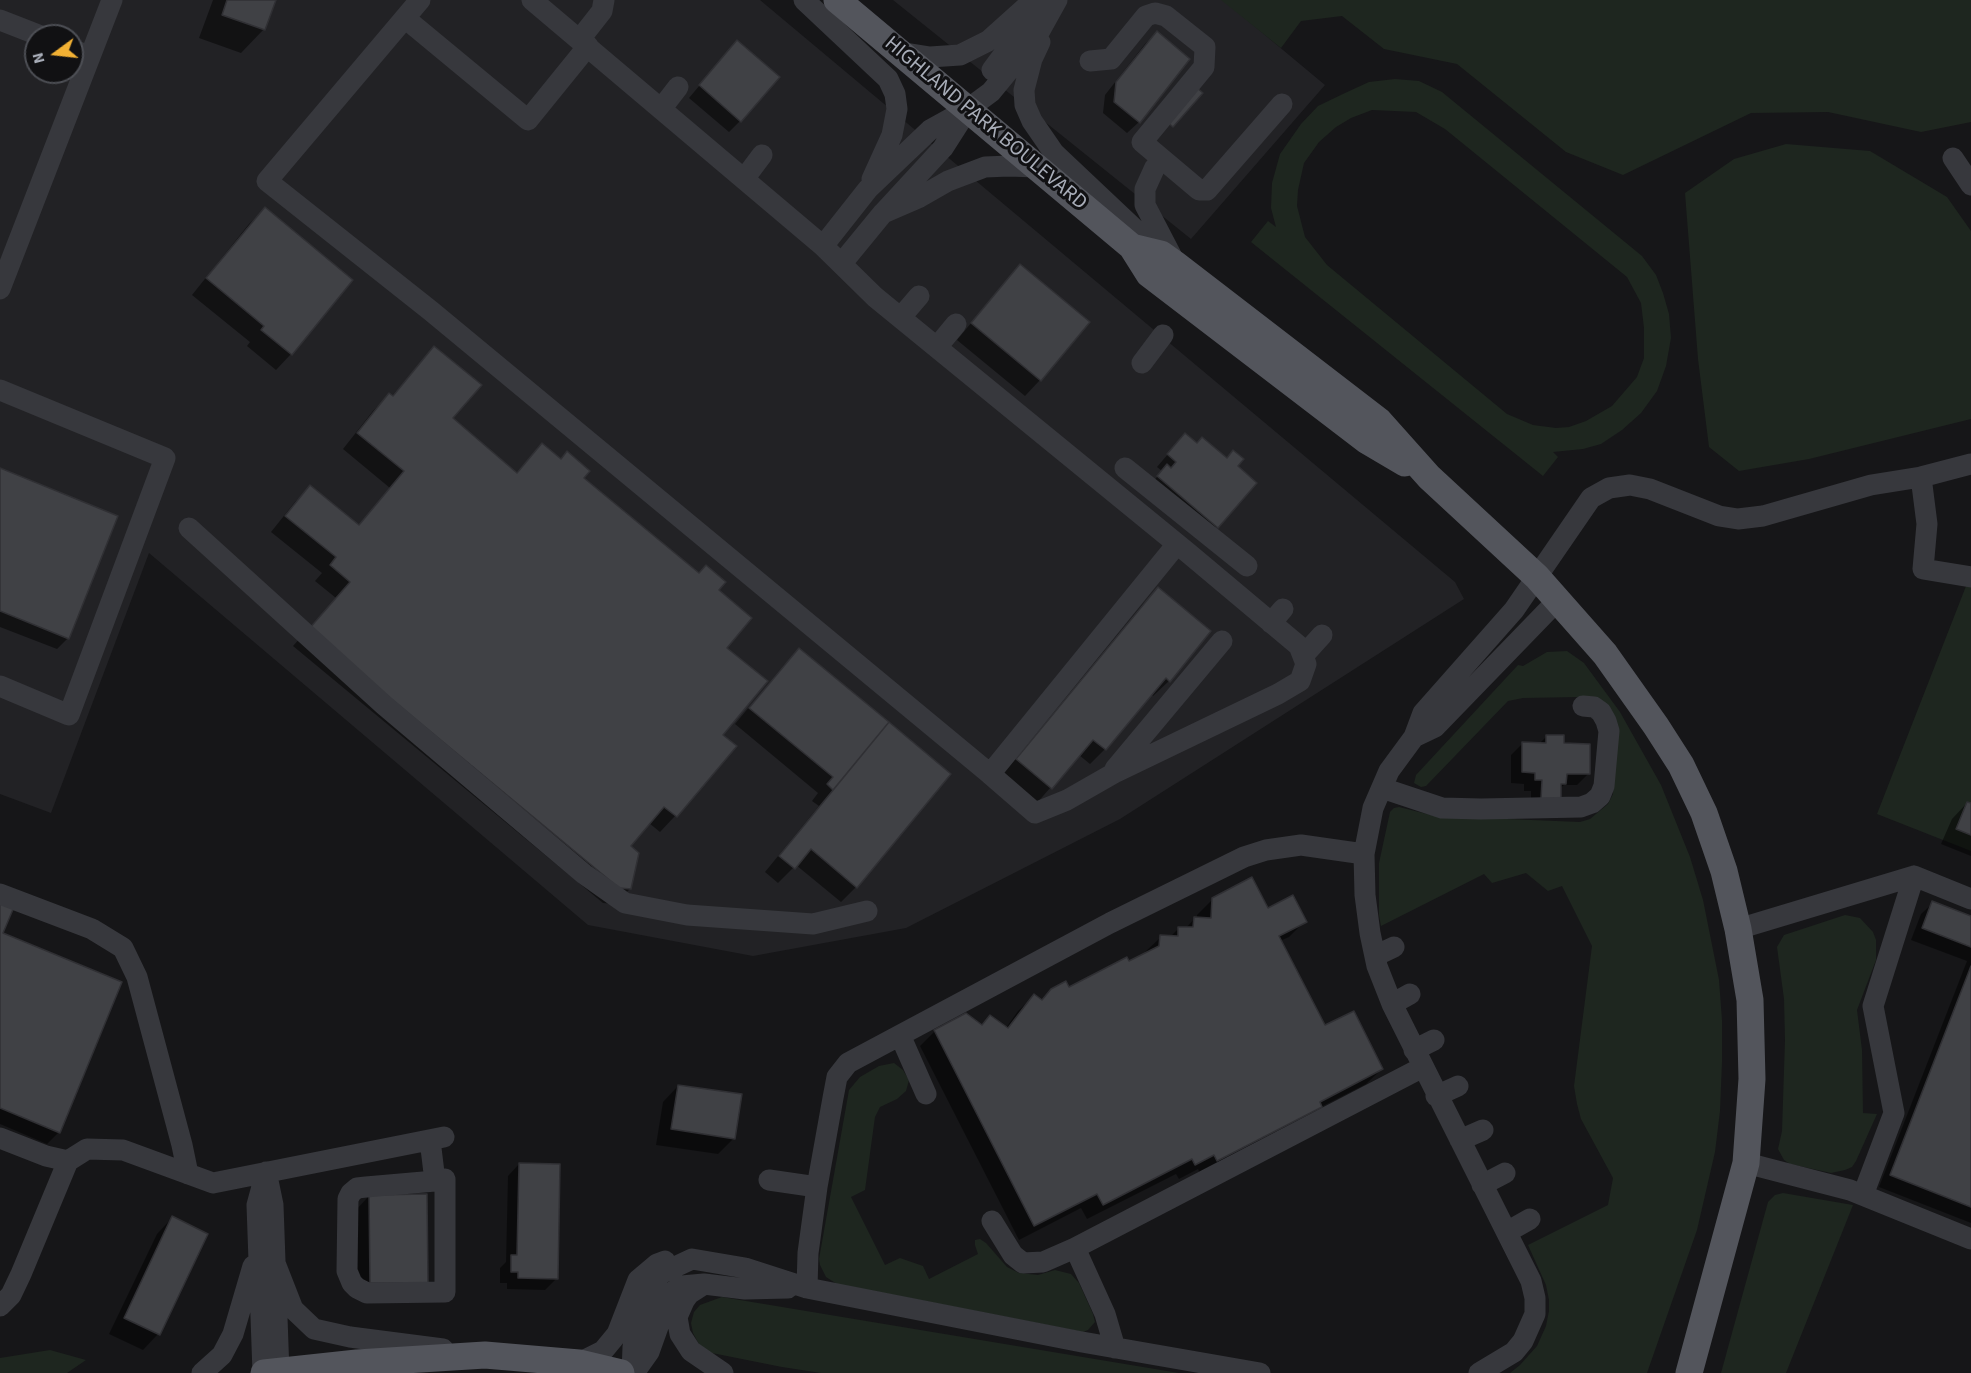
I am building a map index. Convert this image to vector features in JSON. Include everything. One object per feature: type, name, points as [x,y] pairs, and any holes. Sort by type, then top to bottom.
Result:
[{"type":"main road","name":"HIGHLAND PARK BOULEVARD","points":[[837,0],[1132,247],[1149,274],[1365,440],[1429,477]]},
{"type":"main road","name":"HIGHLAND PARK BOULEVARD","points":[[1132,247],[1168,259],[1379,421],[1429,477],[1537,577],[1605,654],[1681,765],[1704,813],[1724,871],[1738,929],[1750,1000],[1752,1079],[1746,1163],[1689,1370]]},
{"type":"main road","points":[[271,1373],[396,1360],[485,1355],[579,1363],[621,1373]]},
{"type":"lane","points":[[84,48],[112,0]]},
{"type":"lane","points":[[420,0],[267,181],[413,297],[1035,813],[1067,800],[1278,694],[1300,681],[1306,664],[1299,646],[1277,616],[1177,544],[1118,477]]},
{"type":"lane","points":[[532,0],[823,246],[875,297],[937,347],[1247,566]]},
{"type":"lane","points":[[804,0],[888,79],[894,94],[897,109],[892,135],[868,189]]},
{"type":"lane","points":[[898,52],[930,57],[960,55],[988,41],[1016,18],[1033,0]]},
{"type":"lane","points":[[842,263],[883,213],[943,148],[980,86],[1044,0]]},
{"type":"lane","points":[[823,246],[868,189],[930,130],[968,109],[992,92],[1037,36],[1058,0]]},
{"type":"lane","points":[[1058,0],[1032,60],[1024,90],[1025,105],[1032,121],[1054,153],[1168,259]]},
{"type":"lane","points":[[406,19],[528,120],[584,43],[603,5]]},
{"type":"lane","points":[[1090,61],[1111,59],[1146,16],[1155,13],[1166,16],[1205,47],[1204,67],[1142,142],[1152,157],[1199,190],[1207,190],[1282,104]]},
{"type":"lane","points":[[0,20],[24,29]]},
{"type":"lane","points":[[0,289],[70,84]]},
{"type":"lane","points":[[661,109],[678,87]]},
{"type":"lane","points":[[744,179],[762,155]]},
{"type":"lane","points":[[1152,157],[1145,189],[1145,206],[1168,259]]},
{"type":"lane","points":[[1953,158],[1971,185]]},
{"type":"lane","points":[[883,213],[920,198],[948,181],[985,167],[1037,167]]},
{"type":"lane","points":[[901,317],[919,296]]},
{"type":"lane","points":[[937,347],[956,324]]},
{"type":"lane","points":[[1142,363],[1163,335]]},
{"type":"lane","points":[[0,390],[165,458],[69,715],[0,686]]},
{"type":"lane","points":[[1479,1373],[1514,1352],[1529,1330],[1535,1314],[1535,1298],[1532,1281],[1436,1096],[1392,1005],[1375,956],[1365,895],[1364,854],[1373,808],[1389,771],[1413,737],[1423,713],[1514,610],[1591,498],[1609,488],[1630,485],[1650,489],[1719,516],[1738,519],[1773,513],[1871,485],[1921,477],[1971,464]]},
{"type":"lane","points":[[1921,477],[1927,524],[1923,569],[1971,578]]},
{"type":"lane","points":[[189,528],[384,705],[584,874],[625,903],[687,915],[813,924],[867,911]]},
{"type":"lane","points":[[990,774],[1177,544]]},
{"type":"lane","points":[[1413,737],[1435,727],[1557,601]]},
{"type":"lane","points":[[1303,656],[1322,635]]},
{"type":"lane","points":[[1109,777],[1222,641]]},
{"type":"lane","points":[[1382,788],[1442,808],[1481,810],[1581,807],[1592,803],[1600,796],[1604,786],[1609,730],[1601,712],[1594,707],[1583,706]]},
{"type":"lane","points":[[807,1288],[808,1253],[817,1187],[837,1077],[848,1063],[1110,923],[1244,857],[1266,850],[1301,845],[1364,854]]},
{"type":"lane","points":[[1863,1195],[1894,1113],[1873,1006],[1914,876]]},
{"type":"lane","points":[[1738,929],[1914,876],[1971,899]]},
{"type":"lane","points":[[0,894],[92,929],[123,948],[137,977],[188,1174]]},
{"type":"lane","points":[[1375,956],[1394,947]]},
{"type":"lane","points":[[1392,1005],[1410,994]]},
{"type":"lane","points":[[900,1035],[926,1094]]},
{"type":"lane","points":[[992,1221],[1013,1255],[1023,1263],[1043,1262],[1075,1248],[1419,1059],[1434,1040]]},
{"type":"lane","points":[[1436,1096],[1458,1086]]},
{"type":"lane","points":[[1460,1140],[1483,1130]]},
{"type":"lane","points":[[0,1138],[45,1156],[68,1161]]},
{"type":"lane","points":[[0,1306],[11,1295],[21,1274],[68,1161],[87,1149],[123,1150],[213,1183],[437,1138],[435,1181]]},
{"type":"lane","points":[[1746,1163],[1850,1190],[1971,1239]]},
{"type":"lane","points":[[266,1172],[257,1205],[258,1248],[271,1373]]},
{"type":"lane","points":[[266,1172],[273,1205],[275,1263],[271,1373]]},
{"type":"lane","points":[[1482,1185],[1505,1173]]},
{"type":"lane","points":[[446,1179],[445,1292],[367,1293],[357,1288],[352,1283],[348,1271],[348,1199],[351,1193],[357,1188],[435,1181],[446,1179]]},
{"type":"lane","points":[[769,1180],[817,1187]]},
{"type":"lane","points":[[1507,1232],[1530,1219]]},
{"type":"lane","points":[[202,1373],[222,1355],[233,1334],[258,1248]]},
{"type":"lane","points":[[1075,1248],[1105,1314],[1115,1348]]},
{"type":"lane","points":[[579,1363],[603,1351],[617,1334],[638,1280],[657,1264],[677,1258],[745,1268],[807,1288],[1115,1348],[1260,1373]]},
{"type":"lane","points":[[633,1373],[633,1347],[651,1289],[660,1274],[692,1259]]},
{"type":"lane","points":[[275,1263],[293,1309],[314,1329],[350,1337],[485,1355]]},
{"type":"lane","points":[[633,1373],[649,1352],[663,1306],[672,1292],[682,1286],[704,1284],[745,1289],[807,1288]]},
{"type":"lane","points":[[704,1284],[689,1294],[684,1301],[678,1317],[680,1334],[691,1351],[723,1373]]},
{"type":"shaded area","points":[[0,0],[760,0],[1455,582],[1464,599],[1120,819],[906,928],[753,956],[588,925],[149,553],[51,813],[0,794]]},
{"type":"shaded area","points":[[893,0],[1223,0],[1325,85],[1191,239]]},
{"type":"shaded area","points":[[1221,0],[1971,0],[1971,122],[1921,132],[1828,112],[1751,113],[1623,175],[1566,152],[1457,64],[1384,49],[1342,16],[1301,21],[1281,48]]},
{"type":"shaded area","points":[[1395,79],[1419,81],[1442,92],[1642,256],[1656,275],[1669,314],[1671,338],[1666,366],[1657,391],[1641,413],[1601,444],[1583,449],[1553,452],[1558,457],[1543,476],[1251,242],[1268,221],[1276,227],[1271,208],[1272,183],[1280,154],[1301,124],[1318,106],[1369,82]],"holes":[[[1372,110],[1416,112],[1445,129],[1627,277],[1641,303],[1644,358],[1637,377],[1612,406],[1586,421],[1569,427],[1556,428],[1533,425],[1507,414],[1327,265],[1305,237],[1297,206],[1298,190],[1304,163],[1319,142],[1336,127]]]},
{"type":"shaded area","points":[[1786,144],[1870,151],[1947,197],[1971,231],[1971,419],[1809,459],[1739,471],[1709,447],[1698,359],[1685,193],[1734,159]]},
{"type":"shaded area","points":[[1968,581],[1971,582],[1971,851],[1877,814]]},
{"type":"shaded area","points":[[1567,651],[1584,663],[1620,712],[1661,785],[1690,857],[1703,900],[1719,980],[1722,1062],[1720,1111],[1715,1152],[1697,1230],[1647,1373],[1510,1373],[1537,1346],[1546,1326],[1549,1311],[1546,1285],[1528,1245],[1608,1205],[1613,1178],[1581,1119],[1577,1104],[1574,1086],[1592,946],[1562,886],[1548,891],[1526,873],[1492,883],[1484,874],[1381,926],[1379,915],[1379,863],[1390,812],[1394,808],[1399,807],[1435,816],[1580,822],[1590,819],[1608,804],[1613,794],[1616,737],[1579,697],[1523,698],[1508,701],[1426,786],[1421,787],[1414,783],[1416,775],[1518,665],[1523,666],[1547,652]]},
{"type":"shaded area","points":[[1845,915],[1860,918],[1873,932],[1876,940],[1876,960],[1857,1010],[1862,1050],[1863,1113],[1877,1114],[1852,1167],[1831,1173],[1790,1164],[1784,1160],[1778,1149],[1782,1131],[1785,1040],[1784,999],[1777,947],[1784,935]]},
{"type":"shaded area","points":[[894,1063],[903,1070],[909,1080],[906,1091],[897,1099],[880,1107],[875,1117],[865,1190],[851,1197],[885,1265],[900,1258],[923,1266],[929,1279],[978,1254],[975,1240],[980,1239],[1007,1267],[1019,1273],[1038,1275],[1055,1270],[1071,1274],[1079,1283],[1093,1314],[1095,1322],[1088,1330],[1083,1332],[837,1284],[826,1277],[819,1259],[849,1090],[860,1077],[879,1066]]},
{"type":"shaded area","points":[[1783,1193],[1853,1205],[1786,1373],[1721,1373],[1768,1202],[1775,1195]]},
{"type":"shaded area","points":[[722,1297],[1179,1373],[821,1373],[782,1367],[712,1353],[700,1346],[691,1323],[694,1312],[700,1305]]},
{"type":"shaded area","points":[[50,1350],[86,1360],[67,1373],[0,1373],[0,1358]]},
{"type":"building","points":[[227,0],[276,0],[265,30],[222,15]]},
{"type":"building","points":[[1157,31],[1190,59],[1140,123],[1114,102],[1116,82]]},
{"type":"building","points":[[737,40],[780,77],[741,122],[699,85]]},
{"type":"building","points":[[1188,80],[1203,93],[1173,127],[1158,114]]},
{"type":"building","points":[[265,207],[353,280],[292,355],[261,330],[264,326],[206,278]]},
{"type":"building","points":[[1020,264],[1090,322],[1041,381],[971,323]]},
{"type":"building","points":[[434,346],[482,385],[453,418],[517,473],[542,443],[561,459],[567,451],[590,471],[584,478],[699,573],[706,565],[726,582],[719,590],[752,618],[727,648],[768,681],[723,735],[737,746],[677,817],[664,807],[631,846],[639,853],[631,889],[619,888],[308,630],[350,582],[330,565],[336,557],[285,516],[310,485],[359,525],[404,471],[357,433],[389,393],[393,396]]},
{"type":"building","points":[[1185,433],[1197,443],[1202,437],[1227,458],[1233,450],[1244,459],[1238,466],[1257,483],[1218,528],[1157,476],[1167,464],[1171,468],[1176,462],[1167,454]]},
{"type":"building","points":[[0,468],[118,516],[69,639],[0,611]]},
{"type":"building","points":[[1158,587],[1211,631],[1170,682],[1166,678],[1106,750],[1093,740],[1052,789],[1016,759]]},
{"type":"building","points":[[799,648],[889,722],[833,790],[827,784],[833,777],[749,708]]},
{"type":"building","points":[[889,722],[951,774],[857,888],[811,849],[795,869],[779,856]]},
{"type":"building","points":[[1546,735],[1564,735],[1564,743],[1590,744],[1590,774],[1567,774],[1566,784],[1561,784],[1561,800],[1541,799],[1542,780],[1535,780],[1535,773],[1522,772],[1522,742],[1546,743]]},
{"type":"building","points":[[1967,802],[1971,803],[1971,835],[1956,829]]},
{"type":"building","points":[[1252,877],[1268,908],[1293,895],[1307,922],[1279,936],[1325,1025],[1354,1011],[1383,1069],[1320,1102],[1322,1107],[1217,1161],[1214,1155],[1195,1165],[1192,1159],[1103,1205],[1097,1194],[1034,1226],[934,1030],[966,1013],[982,1025],[990,1015],[1008,1028],[1034,994],[1042,1000],[1051,989],[1066,981],[1069,987],[1127,957],[1129,961],[1159,946],[1160,935],[1178,936],[1178,927],[1193,927],[1194,917],[1211,918],[1212,898]]},
{"type":"building","points":[[0,901],[14,907],[3,933],[122,982],[60,1133],[0,1108]]},
{"type":"building","points":[[1932,901],[1971,916],[1971,947],[1922,928]]},
{"type":"building","points":[[1971,966],[1971,1207],[1890,1175]]},
{"type":"building","points":[[678,1085],[742,1094],[735,1139],[671,1129]]},
{"type":"building","points":[[519,1163],[560,1164],[558,1279],[518,1278],[518,1272],[511,1272],[511,1255],[517,1255]]},
{"type":"building","points":[[427,1194],[428,1283],[370,1283],[369,1195]]},
{"type":"building","points":[[172,1216],[208,1234],[160,1335],[124,1318]]}]
